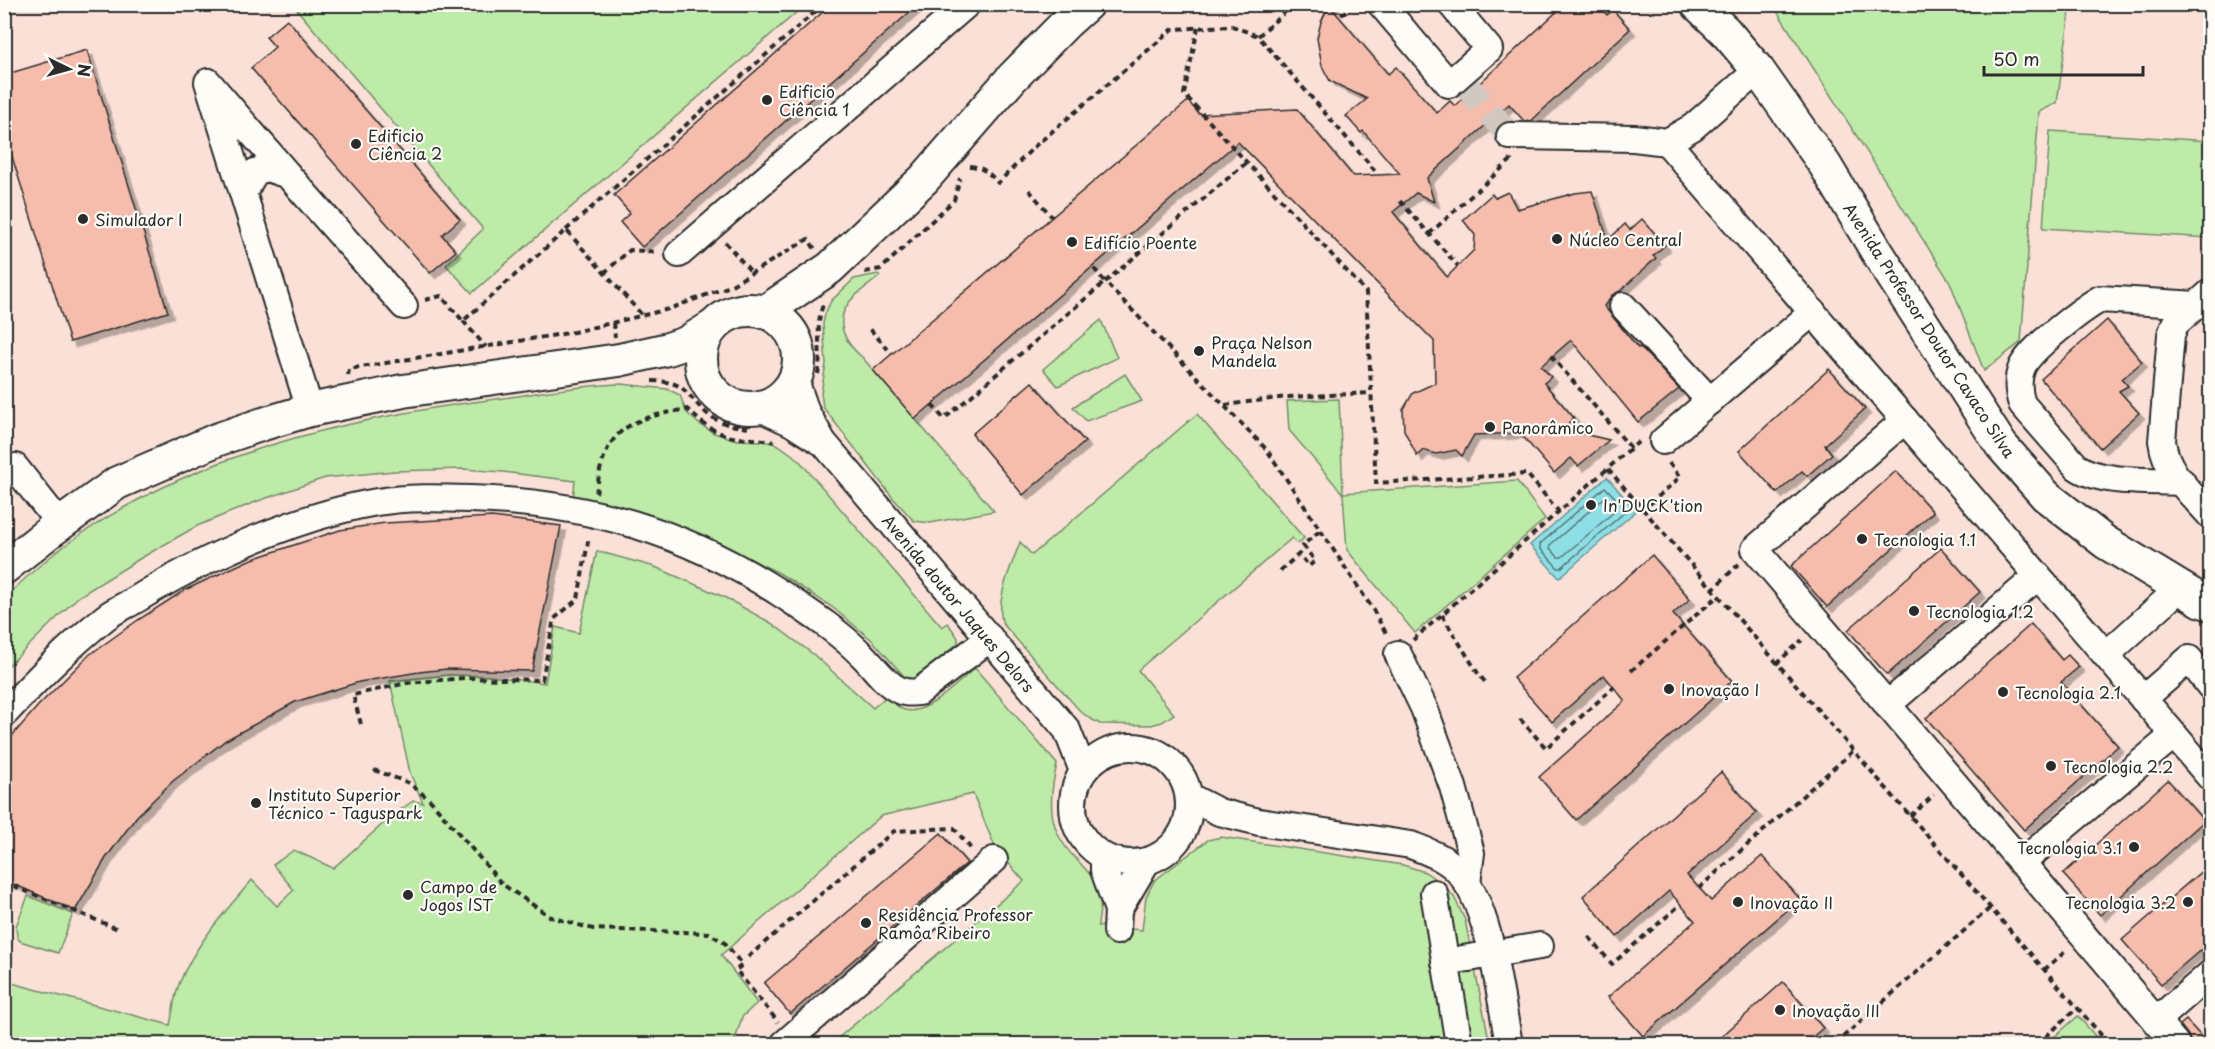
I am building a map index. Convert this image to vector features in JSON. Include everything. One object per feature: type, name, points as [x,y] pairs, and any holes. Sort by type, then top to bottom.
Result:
[{"type":"main road","points":[[619,360],[662,365],[686,372],[708,386],[718,397],[731,405],[745,409],[757,418],[806,380],[799,368],[797,342],[806,308],[845,270],[1012,78],[1087,4]]},
{"type":"main road","name":"Avenida Professor Doutor Cavaco Silva","points":[[1697,4],[1725,31],[1758,70],[1825,165],[1879,255],[2001,445],[2046,496],[2105,542],[2180,588],[2211,604]]},
{"type":"main road","points":[[766,311],[845,270]]},
{"type":"main road","points":[[4,568],[117,483],[216,440],[310,410],[403,391],[619,360],[668,350],[686,343],[712,327],[723,317],[736,311],[751,309],[766,311],[785,323],[797,342]]},
{"type":"main road","points":[[708,386],[702,371],[701,355],[712,327]]},
{"type":"street","points":[[679,254],[967,4]]},
{"type":"street","points":[[1381,4],[1449,84],[1460,80],[1489,49],[1451,4]]},
{"type":"street","points":[[1510,136],[1634,138],[1667,142],[1693,127],[1758,70]]},
{"type":"street","points":[[310,410],[208,82],[404,306]]},
{"type":"street","points":[[1667,142],[2211,777]]},
{"type":"street","points":[[243,193],[255,172],[267,168],[288,175]]},
{"type":"street","points":[[2182,482],[2104,477],[2086,473],[2077,467],[2022,404],[2019,379],[2022,367],[2039,347],[2088,306],[2100,299],[2204,299]]},
{"type":"street","points":[[2204,299],[2175,324],[2171,335],[2162,441],[2169,467],[2211,515]]},
{"type":"street","points":[[1623,306],[1710,401]]},
{"type":"street","points":[[1659,446],[1813,312]]},
{"type":"street","name":"Avenida doutor Jaques Delors","points":[[806,380],[806,412],[823,442],[1066,730],[1083,771]]},
{"type":"street","name":"Avenida doutor Jaques Delors","points":[[757,418],[792,423],[823,442]]},
{"type":"street","points":[[1905,420],[1755,549],[2176,1044]]},
{"type":"street","points":[[15,467],[60,524]]},
{"type":"street","points":[[4,714],[44,672],[107,616],[181,573],[247,541],[303,521],[377,502],[427,497],[497,499],[549,505],[593,513],[695,545],[734,565],[828,626],[861,653],[897,690],[909,693],[919,692],[990,638]]},
{"type":"street","points":[[1887,705],[2038,576]]},
{"type":"street","points":[[2106,656],[2180,588]]},
{"type":"street","points":[[1398,654],[1424,708],[1456,796],[1471,853],[1467,884]]},
{"type":"street","points":[[2144,699],[2189,659],[2211,686]]},
{"type":"street","points":[[1066,730],[1110,750]]},
{"type":"street","points":[[2021,863],[2174,735]]},
{"type":"street","points":[[1128,746],[1146,747],[1165,756],[1180,771],[1186,783],[1190,797],[1189,815],[1183,832],[1174,845],[1161,855],[1147,861],[1118,862],[1104,857],[1085,841],[1074,819],[1074,794],[1083,771],[1095,758],[1110,750],[1128,746]]},
{"type":"street","points":[[1190,797],[1219,812],[1259,822],[1411,845],[1434,854],[1456,868],[1475,893],[1487,931],[1509,1044]]},
{"type":"street","points":[[1183,832],[1212,821],[1259,822]]},
{"type":"street","points":[[1104,857],[1104,870],[1117,920],[1147,861]]},
{"type":"street","points":[[784,1044],[990,863]]},
{"type":"street","points":[[1434,893],[1459,1044]]},
{"type":"street","points":[[1445,962],[1540,946]]},
{"type":"street","points":[[2156,1021],[2211,974]]},
{"type":"path","points":[[463,321],[824,4]]},
{"type":"path","points":[[1258,36],[1294,4]]},
{"type":"path","points":[[1335,4],[1343,14],[1354,4]]},
{"type":"path","points":[[963,166],[980,167],[998,183],[1035,146],[1173,29],[1232,26],[1258,36],[1378,174]]},
{"type":"path","points":[[1198,27],[1184,94],[1366,292],[1376,483],[1527,474],[1559,512]]},
{"type":"path","points":[[1429,234],[1511,160],[1510,136]]},
{"type":"path","points":[[932,405],[944,419],[1246,163]]},
{"type":"path","points":[[348,377],[349,369],[574,332],[642,316],[702,298],[730,286],[808,239],[845,270],[881,269],[954,200],[960,177]]},
{"type":"path","points":[[1029,190],[1052,217]]},
{"type":"path","points":[[1400,201],[1458,266]]},
{"type":"path","points":[[711,226],[752,273]]},
{"type":"path","points":[[566,230],[642,316]]},
{"type":"path","points":[[604,273],[630,250],[679,254]]},
{"type":"path","points":[[1093,267],[1267,450],[1372,608],[1398,654],[1631,448],[1659,446],[1680,477],[1642,511]]},
{"type":"path","points":[[404,306],[441,296],[486,347]]},
{"type":"path","points":[[806,380],[819,368],[817,331],[826,300]]},
{"type":"path","points":[[613,323],[619,360]]},
{"type":"path","points":[[870,329],[892,354]]},
{"type":"path","points":[[1551,356],[1631,448]]},
{"type":"path","points":[[643,380],[675,383],[714,418],[731,425],[757,418]]},
{"type":"path","points":[[1224,405],[1287,397],[1371,393]]},
{"type":"path","points":[[361,724],[353,695],[408,683],[464,678],[542,680],[554,620],[578,599],[603,460],[613,440],[624,428],[636,422],[687,409],[700,422],[715,431],[737,438],[778,442]]},
{"type":"path","points":[[1608,470],[2109,1044]]},
{"type":"path","points":[[1280,571],[1299,554],[1309,566],[1315,561],[1304,545],[1321,530]]},
{"type":"path","points":[[1712,590],[1755,549]]},
{"type":"path","points":[[1631,671],[1718,596]]},
{"type":"path","points":[[1442,615],[1487,684]]},
{"type":"path","points":[[1776,664],[1818,624]]},
{"type":"path","points":[[1520,719],[1546,748],[1614,687]]},
{"type":"path","points":[[1700,888],[1853,752]]},
{"type":"path","points":[[374,770],[409,783],[424,795],[502,884],[551,917],[592,929],[709,933],[726,944],[742,965],[736,970],[759,999]]},
{"type":"path","points":[[1910,816],[1951,780]]},
{"type":"path","points":[[748,957],[894,831],[954,828],[990,863]]},
{"type":"path","points":[[4,882],[118,928]]},
{"type":"path","points":[[1589,937],[1612,964],[1681,904]]},
{"type":"path","points":[[1835,1044],[1990,908]]},
{"type":"path","points":[[2044,970],[2084,936]]},
{"type":"path","points":[[2038,1044],[2077,1008]]},
{"type":"shaded area","points":[[5,5],[2210,5],[2210,1044],[5,1044]]},
{"type":"green space","points":[[293,5],[805,5],[472,293],[446,265],[483,229]]},
{"type":"green space","points":[[1773,5],[2071,5],[2057,103],[2039,112],[2021,342],[1984,371],[1950,282]]},
{"type":"green space","points":[[2050,131],[2210,141],[2210,238],[2043,228]]},
{"type":"green space","points":[[878,274],[880,276],[855,296],[844,311],[842,326],[847,340],[994,511],[930,523],[914,521],[893,498],[823,407],[821,393],[826,364],[823,324],[825,314],[831,301],[854,279]]},
{"type":"green space","points":[[1101,320],[1117,358],[1058,386],[1043,369]]},
{"type":"green space","points":[[1125,374],[1142,401],[1086,421],[1073,407]]},
{"type":"green space","points":[[622,384],[667,389],[680,395],[686,412],[699,424],[714,433],[737,440],[777,444],[797,458],[942,627],[948,623],[958,638],[958,643],[920,676],[912,679],[904,676],[872,640],[832,607],[779,573],[742,555],[618,505],[573,498],[575,481],[463,469],[394,471],[325,478],[258,501],[197,526],[78,597],[5,669],[5,598],[70,542],[118,511],[168,485],[274,444],[328,429],[440,407],[575,388]]},
{"type":"green space","points":[[1339,399],[1343,493],[1517,481],[1545,519],[1415,633],[1347,550],[1343,494],[1289,430],[1287,401]]},
{"type":"green space","points":[[1197,414],[1304,538],[1298,544],[1292,538],[1138,670],[1174,714],[1162,722],[1151,725],[1100,724],[1081,712],[1003,624],[1001,605],[1005,583],[1020,542],[1032,555]]},
{"type":"green space","points":[[597,551],[655,567],[724,597],[771,623],[813,654],[873,708],[887,696],[902,709],[911,711],[921,709],[941,697],[975,668],[1057,764],[1051,803],[1055,826],[1066,848],[1088,872],[1097,887],[1100,901],[1098,926],[1142,930],[1146,897],[1154,881],[1208,840],[1221,837],[1403,865],[1425,872],[1440,882],[1454,897],[1465,920],[1490,1044],[831,1044],[1024,881],[995,847],[973,794],[881,816],[721,955],[757,1003],[742,1017],[734,1044],[5,1044],[4,981],[170,1025],[177,989],[193,956],[221,916],[252,880],[277,906],[294,890],[273,865],[294,850],[333,868],[393,815],[413,801],[423,803],[410,773],[390,681],[449,675],[489,676],[545,683],[555,627],[579,633]]},
{"type":"green space","points":[[28,896],[73,914],[58,953],[20,941],[17,937],[16,926]]},
{"type":"green space","points":[[2078,1016],[2102,1044],[2046,1044]]},
{"type":"water","points":[[1607,477],[1636,511],[1559,578],[1530,545]]},
{"type":"building","name":"Edificio Ciência 1","points":[[832,4],[919,4],[642,247],[620,222],[630,213],[614,195]]},
{"type":"building","name":"Núcleo Central","points":[[1565,4],[1598,4],[1607,15],[1613,10],[1630,29],[1531,121],[1524,121],[1509,104],[1427,178],[1434,202],[1416,193],[1393,212],[1447,277],[1474,250],[1475,235],[1463,220],[1492,194],[1495,198],[1508,192],[1517,209],[1575,193],[1592,191],[1608,240],[1625,224],[1630,230],[1642,219],[1665,245],[1653,256],[1656,258],[1620,291],[1612,295],[1604,306],[1638,348],[1640,347],[1679,389],[1638,422],[1571,340],[1541,366],[1551,377],[1544,383],[1574,418],[1562,429],[1609,440],[1578,466],[1571,458],[1554,473],[1520,433],[1474,435],[1462,456],[1456,450],[1436,454],[1423,450],[1417,456],[1404,430],[1403,410],[1413,393],[1435,383],[1434,341],[1238,142],[915,419],[873,370],[1188,101],[1199,114],[1297,109],[1353,176],[1400,174],[1363,131],[1361,133],[1346,116],[1367,99],[1330,81],[1322,66],[1317,38],[1329,5],[1388,74],[1396,67],[1437,113],[1450,101],[1455,106]]},
{"type":"building","name":"Edificio Ciência 2","points":[[287,19],[460,219],[442,235],[456,251],[430,273],[251,68],[275,47],[266,37]]},
{"type":"building","name":"Simulador I","points":[[87,50],[168,312],[70,342],[4,131],[4,75]]},
{"type":"building","points":[[2107,320],[2142,362],[2122,379],[2128,386],[2119,391],[2139,413],[2100,448],[2041,379]]},
{"type":"building","points":[[1829,369],[1865,409],[1825,445],[1832,454],[1807,476],[1802,471],[1777,493],[1739,451]]},
{"type":"building","points":[[1032,382],[1085,442],[1023,495],[972,434]]},
{"type":"building","name":"Tecnologia 1.1","points":[[1896,471],[1933,512],[1827,607],[1791,566]]},
{"type":"building","points":[[492,517],[561,526],[532,671],[447,669],[419,672],[359,682],[295,702],[226,740],[173,781],[137,816],[106,858],[75,911],[4,880],[4,745],[38,706],[89,655],[185,590],[247,561],[340,530],[385,523]]},
{"type":"building","name":"Tecnologia 1.2","points":[[1941,548],[1980,592],[1887,675],[1848,630]]},
{"type":"building","name":"Inovação I","points":[[1652,555],[1690,599],[1673,614],[1732,681],[1576,820],[1539,777],[1625,701],[1604,675],[1552,722],[1513,678]]},
{"type":"building","points":[[2031,624],[2062,660],[2068,655],[2079,667],[2061,682],[2118,746],[2024,830],[1926,718]]},
{"type":"building","name":"Inovação II","points":[[1721,772],[1757,813],[1687,875],[1711,901],[1762,856],[1800,899],[1643,1036],[1608,997],[1695,921],[1669,891],[1617,937],[1583,896]]},
{"type":"building","name":"Tecnologia 3.1","points":[[2168,780],[2204,821],[2100,915],[2063,874]]},
{"type":"building","name":"Residência Professor Ramôa Ribeiro","points":[[941,833],[967,863],[790,1014],[764,983]]},
{"type":"building","name":"Tecnologia 3.2","points":[[2211,863],[2211,941],[2161,984],[2122,940]]},
{"type":"building","name":"Inovação III","points":[[1783,982],[1823,1028],[1804,1044],[1713,1044]]},
{"type":"building","points":[[2186,1020],[2208,1044],[2191,1044],[2188,1035],[2180,1025]]},
{"type":"tunnel","points":[[1464,83],[1510,136]]},
{"type":"place","name":"Edificio Ciência 1","points":[[767,100]]},
{"type":"place","name":"Edificio Ciência 2","points":[[356,144]]},
{"type":"place","name":"Simulador I","points":[[83,219]]},
{"type":"place","name":"Núcleo Central","points":[[1557,239]]},
{"type":"place","name":"Edifício Poente","points":[[1072,242]]},
{"type":"place","name":"Praça Nelson Mandela","points":[[1199,351]]},
{"type":"place","name":"Panorâmico","points":[[1490,427]]},
{"type":"place","name":"In'DUCK'tion","points":[[1591,505]]},
{"type":"place","name":"Tecnologia 1.1","points":[[1862,539]]},
{"type":"place","name":"Tecnologia 1.2","points":[[1914,611]]},
{"type":"place","name":"Inovação I","points":[[1669,689]]},
{"type":"place","name":"Tecnologia 2.1","points":[[2003,692]]},
{"type":"place","name":"Tecnologia 2.2","points":[[2051,766]]},
{"type":"place","name":"Instituto Superior Técnico - Taguspark","points":[[256,803]]},
{"type":"place","name":"Tecnologia 3.1","points":[[2134,847]]},
{"type":"place","name":"Campo de Jogos IST","points":[[408,895]]},
{"type":"place","name":"Inovação II","points":[[1738,902]]},
{"type":"place","name":"Tecnologia 3.2","points":[[2188,902]]},
{"type":"place","name":"Residência Professor Ramôa Ribeiro","points":[[866,923]]},
{"type":"place","name":"Inovação III","points":[[1780,1010]]}]
